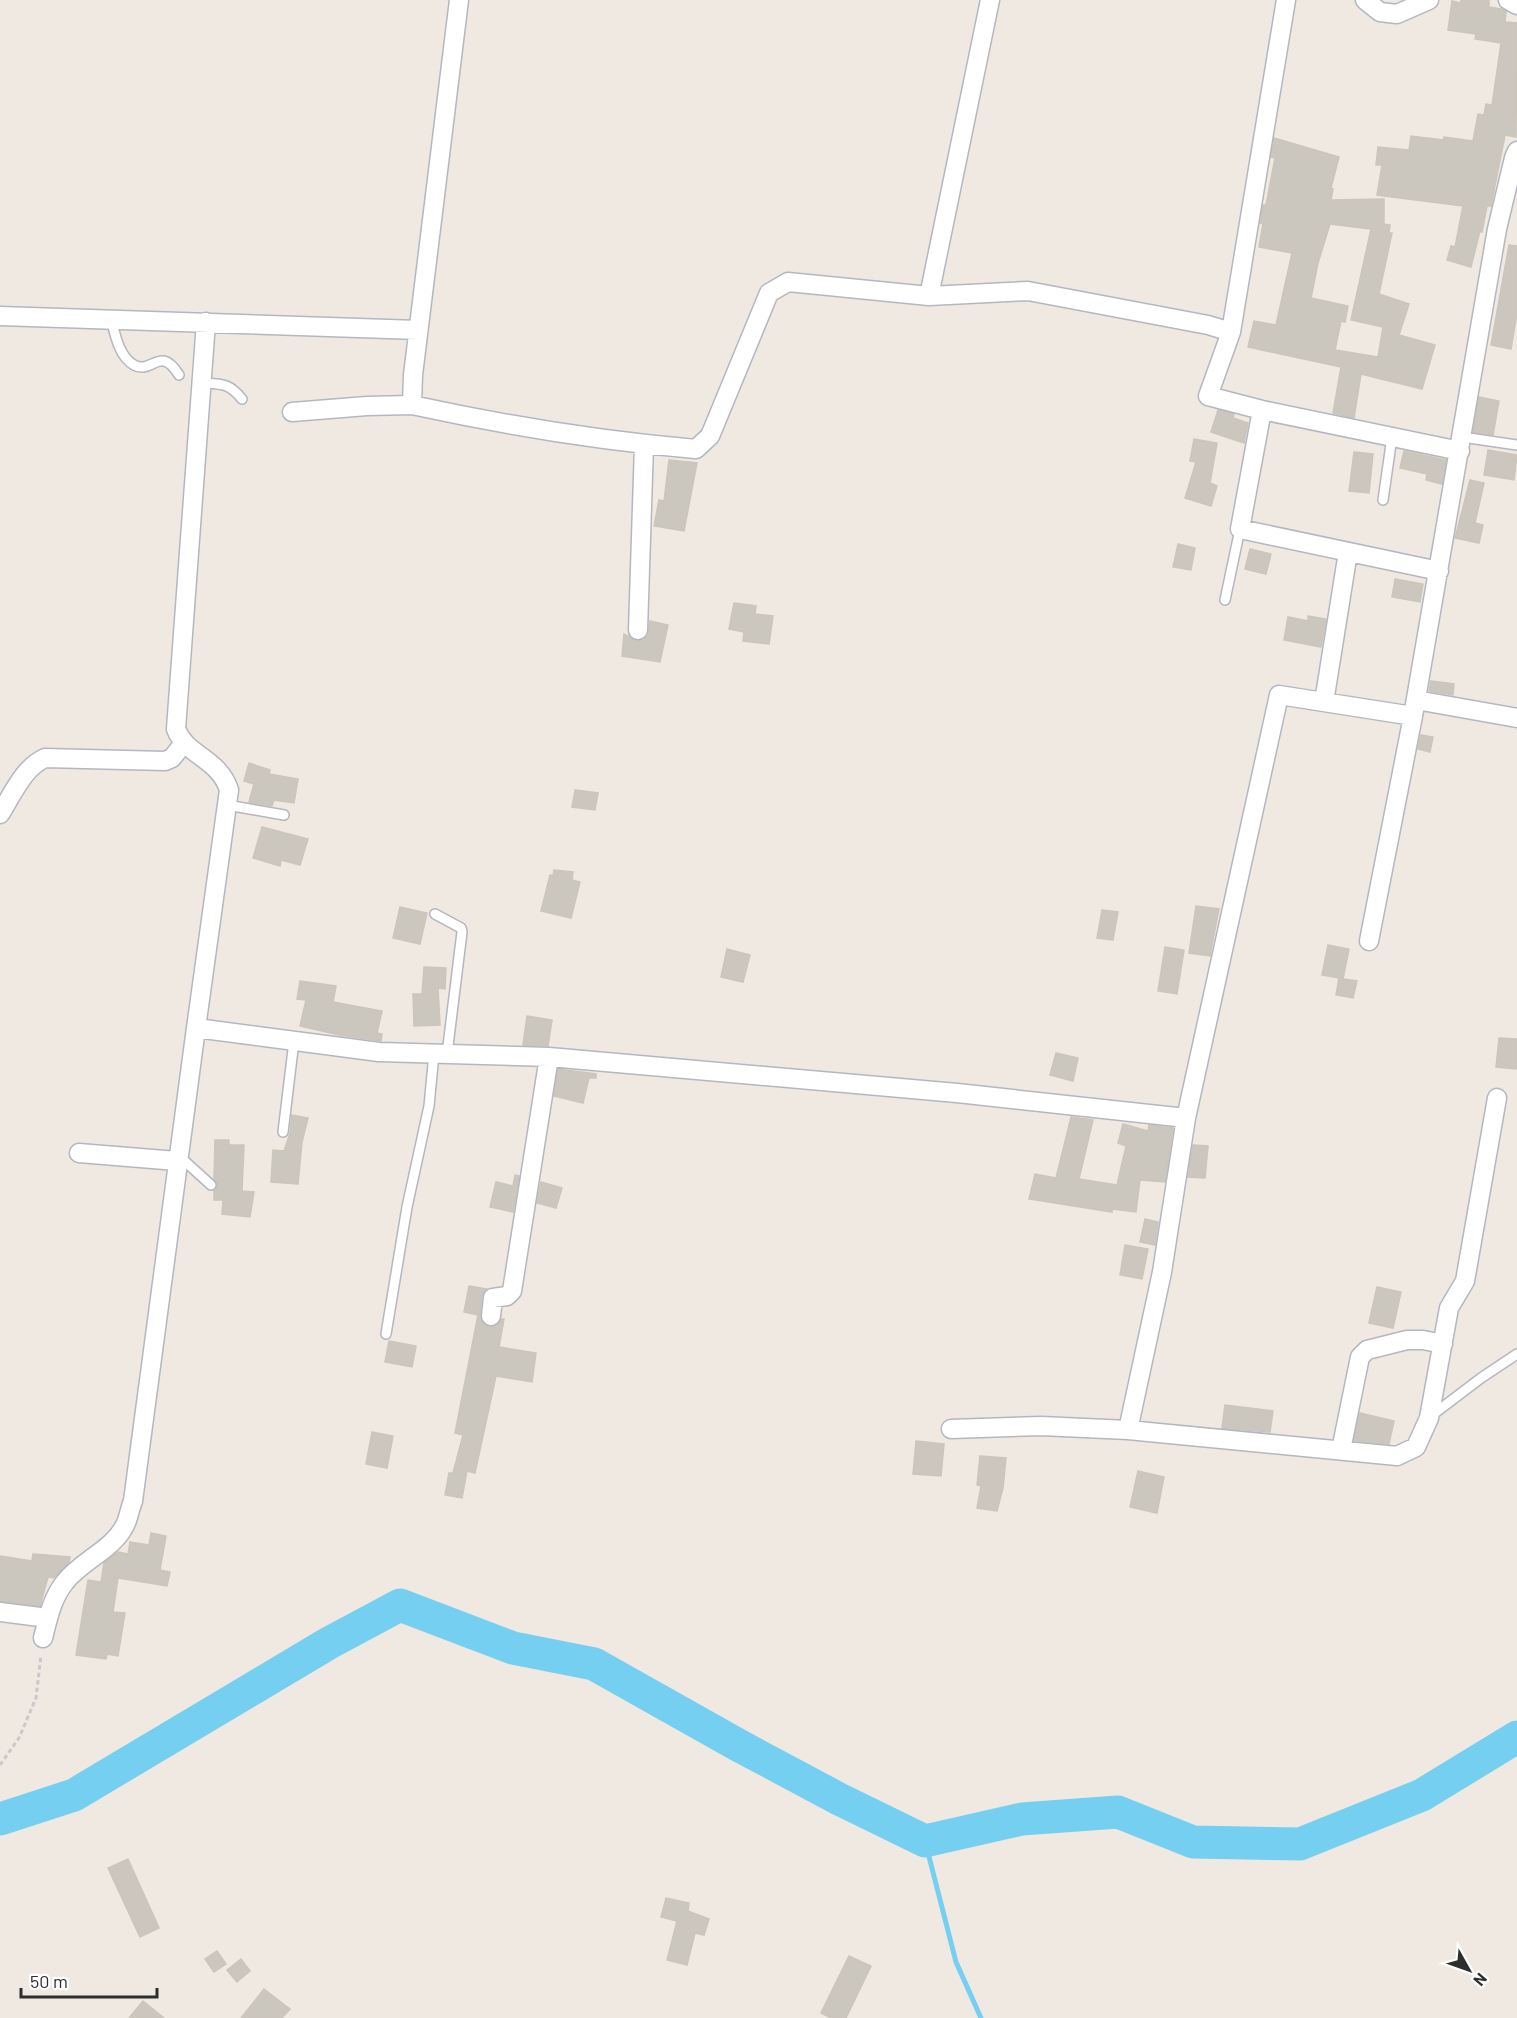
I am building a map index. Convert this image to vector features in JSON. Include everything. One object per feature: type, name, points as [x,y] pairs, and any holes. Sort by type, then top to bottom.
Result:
[{"type":"street","points":[[412,405],[418,330],[459,0]]},
{"type":"street","points":[[929,296],[990,0]]},
{"type":"street","points":[[1287,0],[1231,332],[1208,396],[1262,410],[1392,437],[1461,444]]},
{"type":"street","points":[[1365,0],[1380,12],[1397,14],[1429,0]]},
{"type":"street","points":[[1369,941],[1439,571],[1497,229],[1517,151]]},
{"type":"street","points":[[292,412],[412,405],[453,414],[644,445],[696,449],[710,436],[769,293],[788,282],[929,296],[1028,291],[1209,325],[1231,332]]},
{"type":"street","points":[[0,316],[418,330]]},
{"type":"street","points":[[43,1638],[52,1602],[64,1583],[80,1566],[114,1541],[126,1525],[133,1501],[228,790],[225,779],[216,767],[184,743],[177,729],[206,322]]},
{"type":"street","points":[[1262,410],[1240,529],[1439,571]]},
{"type":"street","points":[[638,630],[644,445]]},
{"type":"street","points":[[1324,702],[1348,552]]},
{"type":"street","points":[[1128,1430],[1162,1272],[1186,1118],[1280,695],[1324,702],[1517,718]]},
{"type":"street","points":[[0,814],[26,772],[36,762],[45,758],[165,761],[172,759],[184,743]]},
{"type":"street","points":[[196,1028],[379,1052],[549,1057],[969,1094],[1186,1118]]},
{"type":"street","points":[[490,1316],[493,1298],[507,1296],[512,1291],[549,1057]]},
{"type":"street","points":[[951,1429],[1041,1426],[1128,1430],[1397,1456],[1416,1447],[1429,1418],[1449,1308],[1465,1281],[1497,1098]]},
{"type":"street","points":[[80,1153],[178,1158]]},
{"type":"street","points":[[1341,1450],[1360,1357],[1367,1350],[1407,1340],[1443,1344]]},
{"type":"street","points":[[0,1612],[48,1618]]},
{"type":"lane","points":[[111,319],[120,349],[133,365],[140,366],[163,360],[172,365],[178,375]]},
{"type":"lane","points":[[203,383],[223,384],[231,387],[242,399]]},
{"type":"lane","points":[[1383,500],[1392,437]]},
{"type":"lane","points":[[1461,444],[1517,445]]},
{"type":"lane","points":[[1224,600],[1240,529]]},
{"type":"lane","points":[[226,805],[284,815]]},
{"type":"lane","points":[[386,1334],[407,1207],[440,1054],[462,932],[460,928],[435,914]]},
{"type":"lane","points":[[283,1132],[294,1041]]},
{"type":"lane","points":[[178,1158],[211,1185]]},
{"type":"lane","points":[[1429,1418],[1480,1377],[1517,1354]]},
{"type":"path","points":[[0,1765],[19,1738],[36,1698],[43,1638]]},
{"type":"building","points":[[1461,0],[1489,0],[1489,7],[1506,12],[1505,22],[1517,23],[1516,137],[1505,135],[1491,206],[1487,206],[1471,267],[1447,260],[1451,246],[1455,247],[1463,206],[1377,195],[1382,165],[1376,165],[1378,147],[1409,150],[1411,136],[1473,141],[1478,114],[1484,115],[1486,104],[1492,105],[1501,43],[1475,39],[1476,34],[1448,30],[1452,1],[1461,3]]},
{"type":"building","points":[[1274,138],[1339,157],[1331,188],[1333,189],[1331,200],[1384,199],[1384,224],[1390,225],[1389,233],[1392,233],[1379,294],[1409,304],[1399,335],[1435,345],[1422,389],[1361,374],[1354,418],[1333,413],[1341,367],[1248,347],[1254,321],[1276,325],[1292,253],[1259,247],[1263,224],[1260,223],[1263,205],[1266,205],[1275,158],[1271,157]],"holes":[[[1330,224],[1371,229],[1351,320],[1383,327],[1378,357],[1335,350],[1341,321],[1345,322],[1348,306],[1311,298],[1318,263]]]},
{"type":"building","points":[[1509,245],[1517,246],[1517,313],[1511,349],[1491,345]]},
{"type":"building","points":[[1479,397],[1499,401],[1493,435],[1473,432]]},
{"type":"building","points":[[1218,410],[1234,414],[1233,418],[1248,423],[1244,443],[1211,432]]},
{"type":"building","points":[[1194,439],[1217,443],[1210,483],[1217,486],[1211,506],[1185,498],[1196,462],[1190,461]]},
{"type":"building","points":[[1488,450],[1517,455],[1514,480],[1484,475]]},
{"type":"building","points":[[1404,451],[1446,460],[1442,484],[1426,480],[1427,474],[1400,468]]},
{"type":"building","points":[[1354,452],[1373,454],[1369,493],[1349,491]]},
{"type":"building","points":[[669,460],[697,463],[684,531],[654,526],[659,500],[664,501]]},
{"type":"building","points":[[1470,480],[1484,483],[1475,523],[1483,525],[1479,543],[1455,538]]},
{"type":"building","points":[[1178,544],[1195,548],[1191,570],[1173,567]]},
{"type":"building","points":[[1250,549],[1271,554],[1266,574],[1245,569]]},
{"type":"building","points":[[1395,579],[1423,584],[1420,602],[1392,597]]},
{"type":"building","points":[[734,603],[756,606],[755,614],[773,616],[769,644],[743,641],[744,632],[729,629]]},
{"type":"building","points":[[1308,616],[1326,619],[1321,647],[1284,640],[1288,617],[1308,621]]},
{"type":"building","points":[[650,621],[668,625],[660,662],[622,656],[624,634],[637,641],[644,640],[648,635]]},
{"type":"building","points":[[1431,681],[1454,684],[1453,695],[1429,691]]},
{"type":"building","points":[[1421,735],[1433,737],[1430,752],[1418,749]]},
{"type":"building","points":[[249,763],[270,770],[269,774],[298,779],[294,803],[274,800],[272,806],[249,802],[254,784],[244,781]]},
{"type":"building","points":[[575,790],[598,793],[595,810],[572,807]]},
{"type":"building","points":[[262,827],[308,839],[300,865],[281,860],[280,866],[253,858]]},
{"type":"building","points":[[554,870],[573,872],[572,880],[580,882],[571,918],[541,911],[550,875],[553,876]]},
{"type":"building","points":[[1196,906],[1219,909],[1210,956],[1189,953]]},
{"type":"building","points":[[400,907],[427,913],[420,944],[393,938]]},
{"type":"building","points":[[1102,910],[1118,912],[1113,940],[1097,938]]},
{"type":"building","points":[[1328,945],[1349,949],[1343,979],[1357,981],[1353,998],[1336,995],[1339,978],[1322,975]]},
{"type":"building","points":[[1165,947],[1184,950],[1177,994],[1158,991]]},
{"type":"building","points":[[727,949],[750,955],[743,982],[721,977]]},
{"type":"building","points":[[424,967],[446,968],[445,989],[438,988],[440,1025],[414,1026],[413,994],[422,994]]},
{"type":"building","points":[[300,981],[336,986],[333,1002],[382,1011],[377,1033],[382,1034],[381,1041],[300,1026],[306,1000],[297,999]]},
{"type":"building","points":[[527,1016],[552,1020],[548,1046],[523,1045]]},
{"type":"building","points":[[1499,1038],[1517,1039],[1517,1069],[1496,1067]]},
{"type":"building","points":[[1056,1053],[1078,1058],[1073,1081],[1050,1075]]},
{"type":"building","points":[[558,1069],[596,1074],[596,1078],[589,1078],[583,1103],[554,1096]]},
{"type":"building","points":[[292,1115],[308,1118],[302,1142],[298,1184],[271,1182],[273,1150],[284,1151],[290,1133]]},
{"type":"building","points":[[1071,1117],[1093,1120],[1079,1179],[1117,1185],[1126,1146],[1118,1143],[1123,1124],[1148,1131],[1149,1125],[1173,1128],[1165,1182],[1140,1180],[1136,1212],[1112,1209],[1112,1212],[1029,1199],[1035,1174],[1056,1178]]},
{"type":"building","points":[[215,1140],[229,1140],[229,1145],[244,1145],[242,1191],[254,1192],[250,1217],[222,1214],[223,1200],[214,1200],[214,1191],[218,1186],[214,1179]]},
{"type":"building","points":[[1193,1145],[1208,1146],[1205,1178],[1188,1177]]},
{"type":"building","points":[[515,1175],[519,1176],[513,1212],[490,1207],[496,1182],[513,1186]]},
{"type":"building","points":[[541,1182],[562,1188],[556,1208],[537,1203]]},
{"type":"building","points":[[1145,1219],[1158,1222],[1155,1245],[1140,1242]]},
{"type":"building","points":[[1125,1245],[1148,1249],[1142,1279],[1120,1275]]},
{"type":"building","points":[[469,1286],[487,1289],[482,1296],[480,1315],[484,1325],[495,1326],[504,1319],[499,1347],[536,1353],[532,1382],[496,1376],[475,1473],[467,1471],[462,1498],[445,1495],[449,1473],[453,1473],[463,1435],[455,1433],[478,1315],[464,1312]]},
{"type":"building","points":[[1377,1287],[1401,1292],[1393,1328],[1369,1323]]},
{"type":"building","points":[[389,1341],[416,1346],[412,1367],[385,1362]]},
{"type":"building","points":[[1225,1405],[1273,1411],[1270,1432],[1222,1428]]},
{"type":"building","points":[[1360,1413],[1394,1421],[1389,1444],[1354,1441]]},
{"type":"building","points":[[372,1432],[393,1436],[387,1468],[366,1464]]},
{"type":"building","points":[[916,1441],[944,1444],[941,1476],[913,1474]]},
{"type":"building","points":[[980,1456],[1006,1458],[1003,1488],[997,1511],[977,1508],[981,1486],[977,1485]]},
{"type":"building","points":[[1138,1471],[1164,1477],[1157,1513],[1130,1507]]},
{"type":"building","points":[[151,1533],[166,1536],[160,1570],[170,1572],[167,1586],[118,1578],[113,1612],[125,1613],[118,1656],[107,1654],[106,1659],[76,1655],[88,1580],[101,1582],[104,1563],[118,1552],[128,1554],[130,1542],[149,1545]]},
{"type":"building","points":[[33,1554],[70,1557],[69,1562],[54,1578],[48,1577],[40,1606],[0,1601],[0,1556],[32,1561]]},
{"type":"building","points":[[128,1859],[159,1928],[140,1937],[108,1868]]},
{"type":"building","points":[[666,1898],[689,1903],[688,1911],[709,1919],[704,1935],[695,1933],[687,1965],[667,1960],[677,1921],[661,1917]]},
{"type":"building","points":[[217,1951],[226,1964],[214,1972],[205,1959]]},
{"type":"building","points":[[849,1956],[871,1966],[846,2018],[831,2018],[821,2013]]},
{"type":"building","points":[[241,1959],[250,1971],[237,1982],[227,1970]]},
{"type":"building","points":[[264,1989],[290,2009],[282,2018],[241,2018]]},
{"type":"building","points":[[143,2001],[164,2018],[129,2018]]},
{"type":"waterway","points":[[0,1819],[74,1795],[329,1643],[400,1605],[513,1648],[594,1664],[738,1745],[839,1799],[925,1841],[1022,1819],[1118,1812],[1193,1842],[1300,1844],[1422,1795],[1517,1737]]},
{"type":"waterway","points":[[925,1841],[956,1962],[981,2018]]}]
